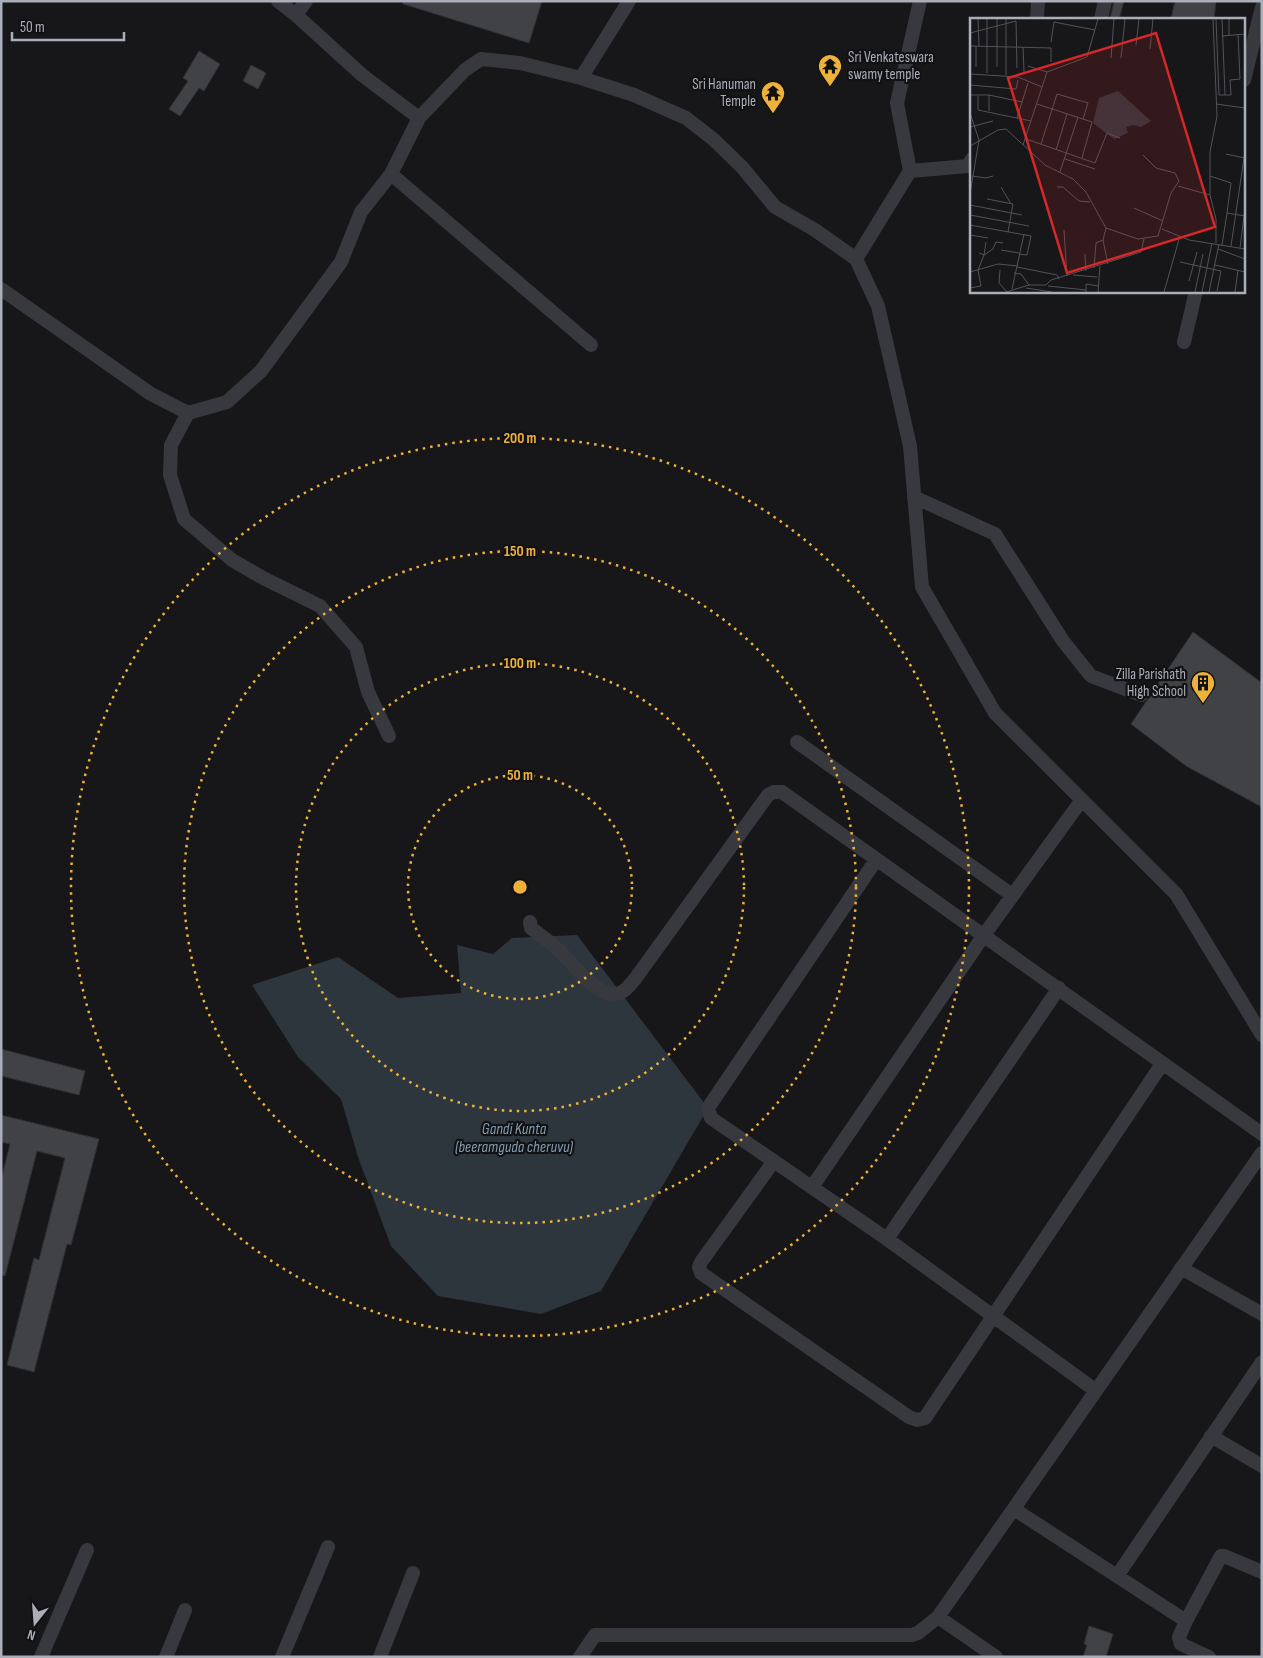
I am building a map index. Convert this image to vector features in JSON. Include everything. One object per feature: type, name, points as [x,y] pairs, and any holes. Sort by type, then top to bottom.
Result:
[{"type":"street","points":[[278,1],[362,75],[419,118]]},
{"type":"street","points":[[296,15],[306,1]]},
{"type":"street","points":[[581,78],[629,1]]},
{"type":"street","points":[[856,259],[910,171],[897,103],[920,1]]},
{"type":"street","points":[[1037,18],[1038,1]]},
{"type":"street","points":[[1101,18],[1105,1]]},
{"type":"street","points":[[1246,65],[1262,6]]},
{"type":"street","points":[[1,290],[151,394],[188,413],[227,402],[261,371],[341,262],[360,212],[390,174],[419,118],[464,70],[481,59],[520,63],[581,78],[634,95],[686,118],[713,139],[742,167],[775,207],[815,230],[856,259],[878,306],[910,446],[922,587],[995,714],[1176,894],[1262,1035]]},
{"type":"street","points":[[910,171],[968,166],[970,163]]},
{"type":"street","points":[[390,174],[591,345]]},
{"type":"street","points":[[1184,342],[1196,292]]},
{"type":"street","points":[[188,413],[171,445],[170,475],[184,519],[232,560],[265,579],[320,606],[356,647],[368,692],[388,736]]},
{"type":"street","points":[[914,497],[996,534],[1063,641],[1091,676],[1141,695]]},
{"type":"street","points":[[797,742],[1012,895]]},
{"type":"street","points":[[530,922],[531,928],[558,949],[572,966],[596,986],[612,994],[625,990],[635,979],[768,795],[774,792],[782,792],[1262,1134]]},
{"type":"street","points":[[812,1188],[1012,895],[1081,801]]},
{"type":"street","points":[[876,860],[708,1108],[711,1118],[887,1239],[1095,1390]]},
{"type":"street","points":[[887,1239],[1059,988]]},
{"type":"street","points":[[774,1161],[700,1262],[701,1273],[909,1417],[917,1420],[925,1418],[1162,1064]]},
{"type":"street","points":[[580,1657],[595,1635],[912,1635],[918,1632],[938,1617],[1262,1153]]},
{"type":"street","points":[[1181,1268],[1262,1314]]},
{"type":"street","points":[[1117,1576],[1262,1362]]},
{"type":"street","points":[[1211,1436],[1262,1466]]},
{"type":"street","points":[[1014,1509],[1186,1622]]},
{"type":"street","points":[[282,1657],[328,1547]]},
{"type":"street","points":[[41,1657],[87,1550]]},
{"type":"street","points":[[1209,1657],[1181,1644],[1179,1637],[1221,1556],[1262,1572]]},
{"type":"street","points":[[380,1657],[413,1573]]},
{"type":"street","points":[[166,1657],[185,1610]]},
{"type":"street","points":[[938,1617],[996,1657]]},
{"type":"water","name":"Gandi Kunta (beeramguda cheruvu)","points":[[577,935],[708,1108],[601,1291],[541,1314],[438,1296],[391,1246],[358,1157],[341,1099],[298,1057],[252,985],[338,957],[398,998],[461,993],[457,945],[493,954],[512,938]]},
{"type":"building","points":[[403,1],[542,1],[529,43],[403,4]]},
{"type":"building","points":[[1114,1],[1124,1],[1119,18],[1110,18]]},
{"type":"building","points":[[1175,1],[1216,1],[1214,18],[1171,18]]},
{"type":"building","points":[[199,51],[220,64],[204,91],[199,88],[180,116],[169,109],[188,81],[183,78]]},
{"type":"building","points":[[251,65],[266,73],[258,89],[243,81]]},
{"type":"building","name":"Zilla Parishath High School","points":[[1193,632],[1262,683],[1262,807],[1186,766],[1131,724]]},
{"type":"building","points":[[1,1049],[85,1071],[79,1095],[1,1076]]},
{"type":"building","points":[[1,1115],[99,1139],[71,1245],[67,1244],[34,1372],[7,1365],[34,1258],[39,1260],[65,1158],[37,1151],[5,1276],[1,1275],[1,1180],[10,1144],[1,1142]]},
{"type":"building","points":[[1089,1626],[1113,1634],[1106,1657],[1083,1657],[1087,1645],[1084,1644]]},
{"type":"place","name":"Sri Venkateswara swamy temple","points":[[830,87]]},
{"type":"place","name":"Sri Hanuman Temple","points":[[773,114]]},
{"type":"place","name":"Zilla Parishath High School","points":[[1203,704]]}]
